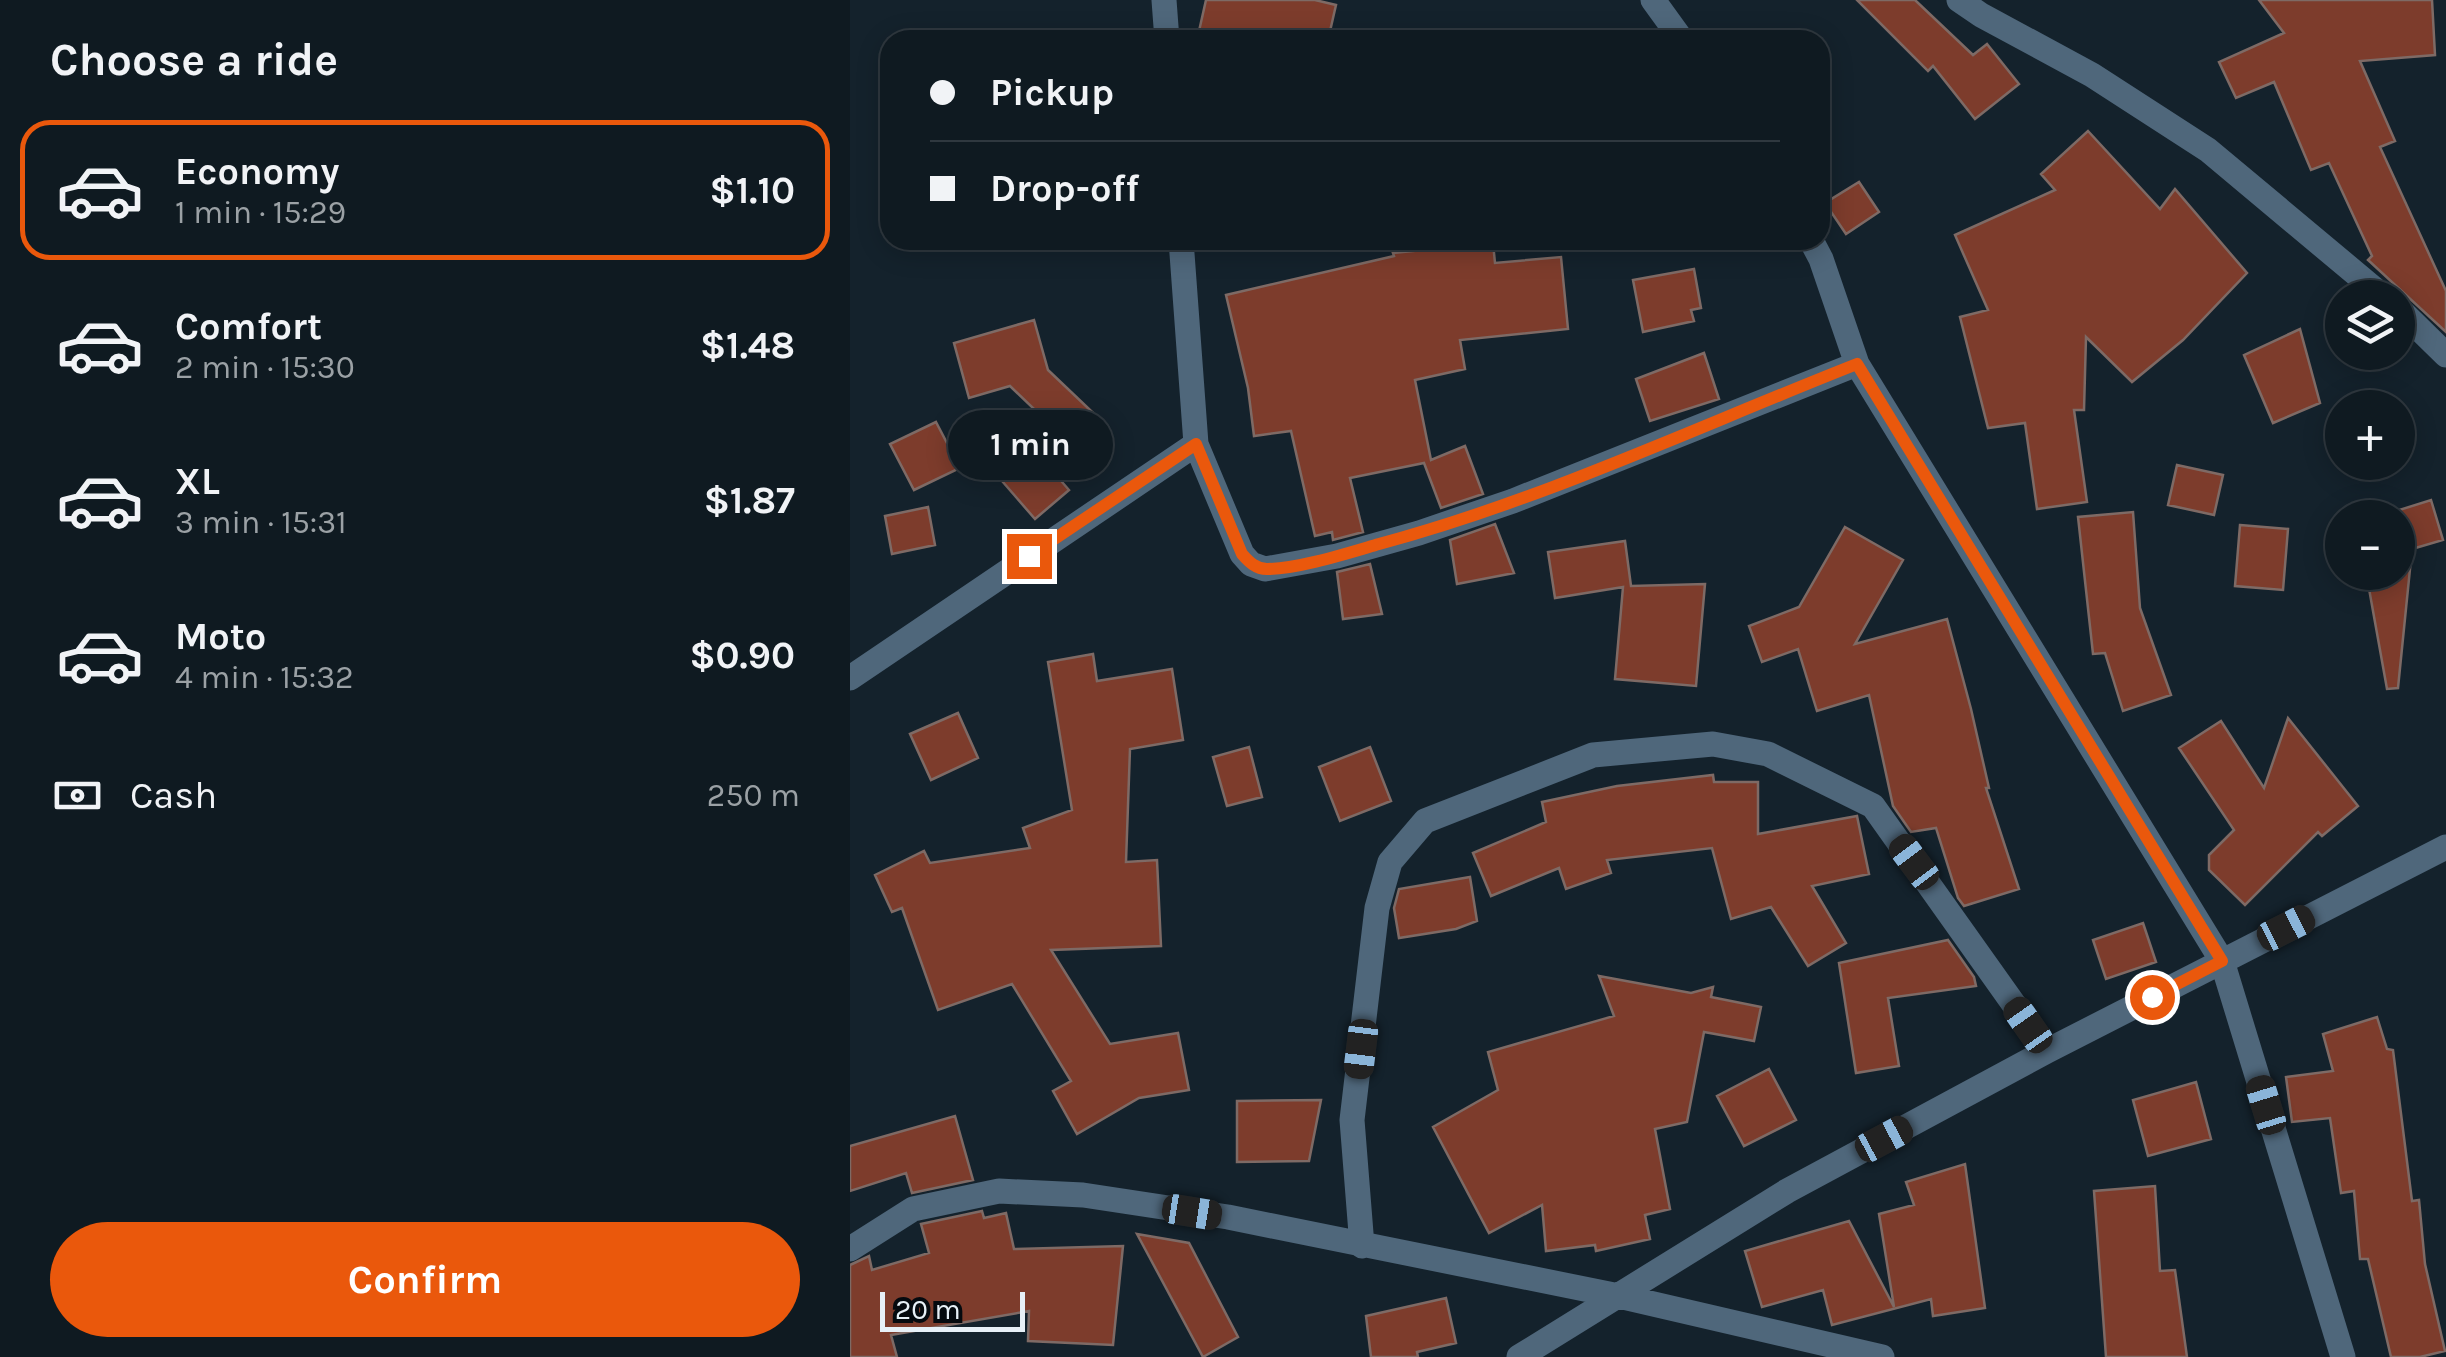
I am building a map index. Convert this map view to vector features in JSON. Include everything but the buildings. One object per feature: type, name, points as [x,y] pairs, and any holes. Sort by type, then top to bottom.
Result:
[{"type":"street","points":[[1164,0],[1166,30]]},
{"type":"street","points":[[1653,0],[1675,30]]},
{"type":"street","points":[[1960,0],[1981,16],[2142,104],[2208,150],[2363,280]]},
{"type":"street","points":[[1182,250],[1196,444],[1242,554],[1251,564],[1265,569],[1337,556],[1475,514],[1857,364]]},
{"type":"street","points":[[1817,250],[1857,364],[2222,961],[2343,1357]]},
{"type":"street","points":[[2415,325],[2446,355]]},
{"type":"street","points":[[850,678],[1196,444]]},
{"type":"street","points":[[1362,1246],[1352,1120],[1377,908],[1390,862],[1425,821],[1593,756],[1713,744],[1768,754],[1873,806],[2047,1051]]},
{"type":"street","points":[[1519,1357],[1787,1192],[2047,1051],[2446,847]]},
{"type":"street","points":[[850,1249],[913,1209],[999,1191],[1084,1195],[1228,1217],[1619,1296],[1882,1357]]},
{"type":"route","points":[[1029,556],[1196,444],[1236,544],[1251,564],[1265,569],[1337,556],[1419,534],[1513,501],[1857,364],[2222,961],[2152,997]]}]
